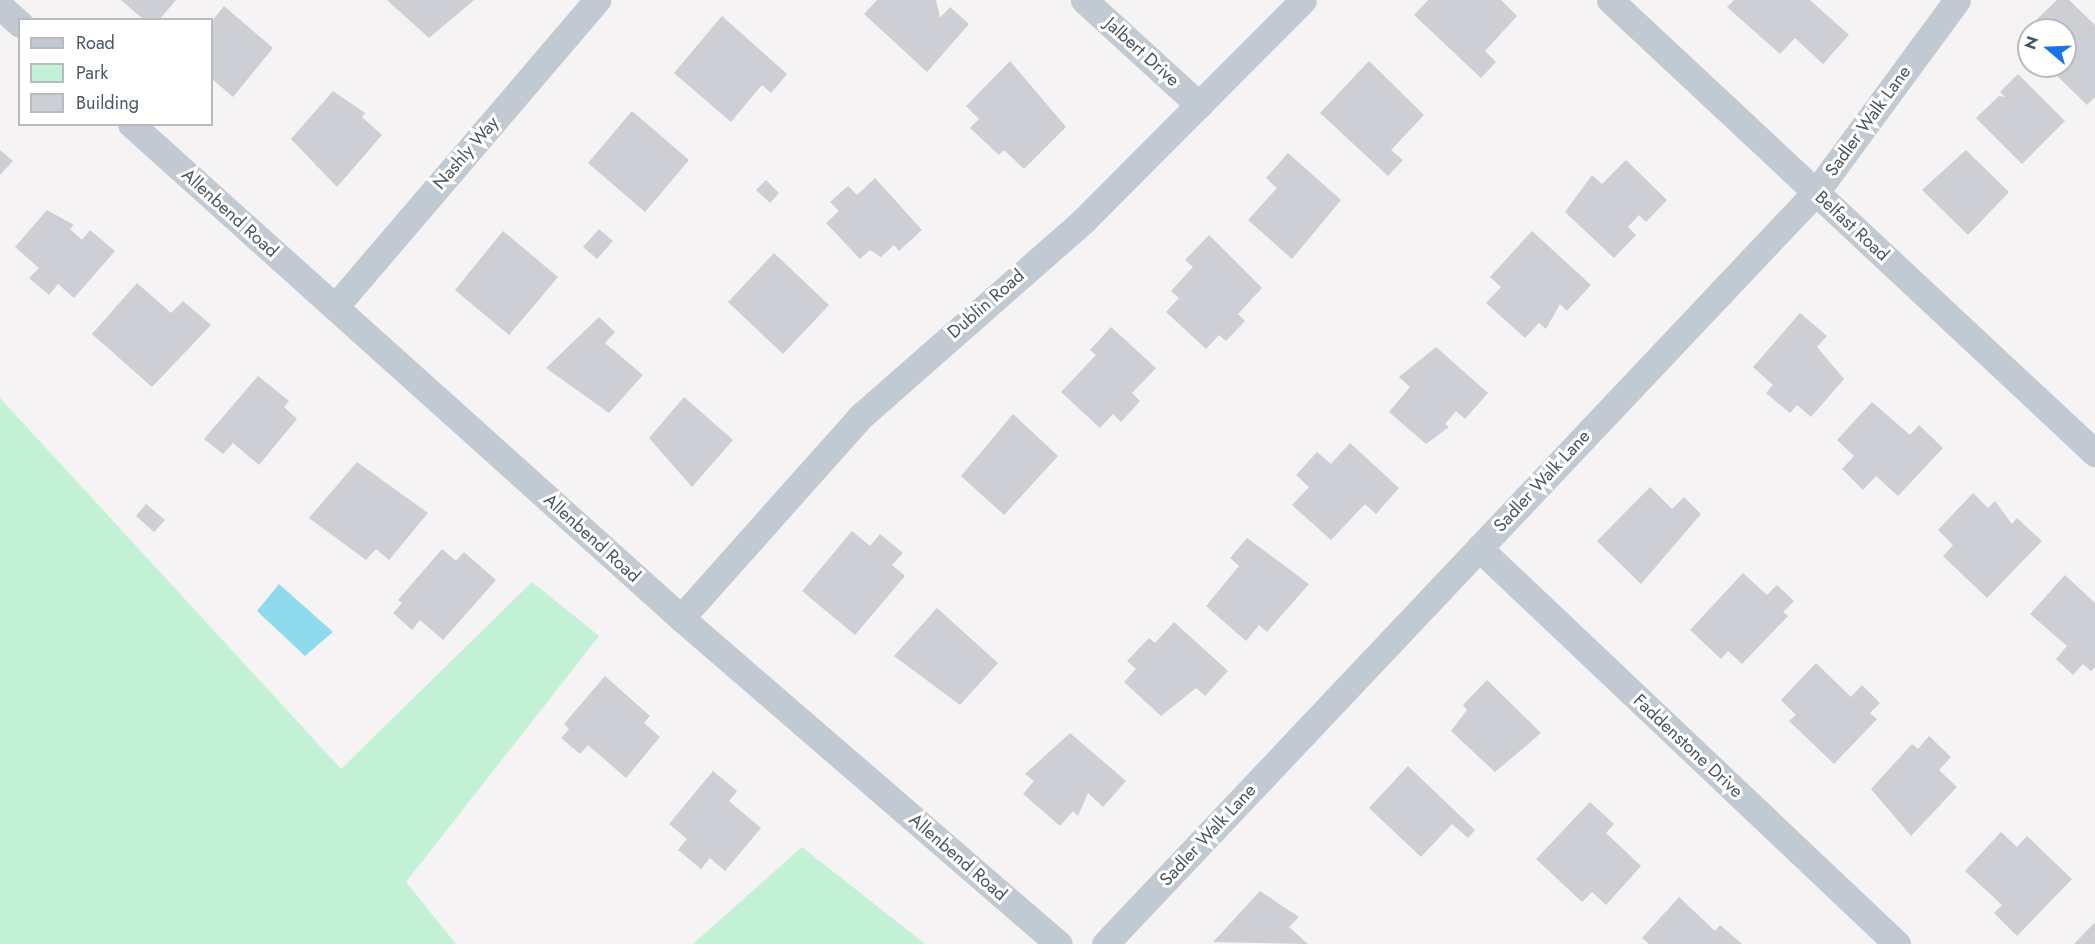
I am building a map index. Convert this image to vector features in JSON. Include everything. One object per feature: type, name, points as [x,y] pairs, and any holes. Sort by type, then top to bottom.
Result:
[{"type":"street","name":"Nashly Way","points":[[335,307],[597,0]]},
{"type":"street","name":"Jalbert Drive","points":[[1084,0],[1199,105]]},
{"type":"street","name":"Dublin Road","points":[[681,618],[860,417],[1084,220],[1303,0]]},
{"type":"street","name":"Belfast Road","points":[[1610,0],[2095,453]]},
{"type":"street","name":"Sadler Walk Lane","points":[[1105,944],[1816,192],[1957,0]]},
{"type":"street","points":[[0,6],[18,22]]},
{"type":"street","name":"Allenbend Road","points":[[133,126],[681,618],[1059,944]]},
{"type":"street","name":"Faddenstone Drive","points":[[1479,548],[1897,944]]},
{"type":"green space","points":[[0,398],[341,769],[532,582],[599,636],[406,882],[456,944],[0,944]]},
{"type":"green space","points":[[802,847],[925,944],[693,944]]},
{"type":"water","points":[[279,584],[333,632],[305,656],[257,611]]},
{"type":"building","points":[[121,0],[176,0],[161,18],[142,18]]},
{"type":"building","points":[[387,0],[474,0],[429,38]]},
{"type":"building","points":[[877,0],[936,0],[940,18],[950,7],[969,24],[927,72],[864,14]]},
{"type":"building","points":[[1428,0],[1501,0],[1517,16],[1485,51],[1496,62],[1481,78],[1414,15]]},
{"type":"building","points":[[1734,0],[1810,0],[1849,35],[1823,64],[1795,38],[1780,54],[1727,7]]},
{"type":"building","points":[[2057,0],[2069,0],[2095,25],[2095,97],[2087,105],[2059,78],[2077,78],[2077,18],[2038,18]]},
{"type":"building","points":[[224,6],[273,48],[233,97],[213,80],[213,20]]},
{"type":"building","points":[[722,16],[787,74],[771,93],[762,85],[731,122],[674,73]]},
{"type":"building","points":[[1010,61],[1066,127],[1024,169],[1004,150],[999,155],[970,128],[979,119],[966,106]]},
{"type":"building","points":[[1369,61],[1424,115],[1391,150],[1403,160],[1388,176],[1320,113]]},
{"type":"building","points":[[2017,75],[2017,78],[2022,78],[2065,121],[2022,164],[1976,118],[1999,96],[2005,97],[2000,92]]},
{"type":"building","points":[[333,91],[365,113],[362,117],[382,135],[337,187],[291,139]]},
{"type":"building","points":[[632,111],[689,160],[645,212],[588,163]]},
{"type":"building","points":[[0,150],[13,161],[0,175]]},
{"type":"building","points":[[1966,150],[2009,192],[1968,235],[1922,190]]},
{"type":"building","points":[[1288,153],[1341,200],[1292,259],[1248,220],[1277,188],[1266,178]]},
{"type":"building","points":[[1626,160],[1667,200],[1646,222],[1639,215],[1628,227],[1636,235],[1614,258],[1565,212],[1592,175],[1602,184]]},
{"type":"building","points":[[875,178],[922,230],[899,251],[894,245],[881,257],[870,250],[860,259],[826,223],[839,211],[830,202],[848,186],[857,195]]},
{"type":"building","points":[[766,180],[779,193],[770,203],[756,190]]},
{"type":"building","points":[[47,210],[74,225],[70,229],[82,240],[90,230],[115,251],[74,298],[58,284],[49,295],[29,278],[39,268],[15,247]]},
{"type":"building","points":[[599,229],[613,241],[597,259],[583,247]]},
{"type":"building","points":[[503,231],[558,277],[509,335],[455,290]]},
{"type":"building","points":[[1532,231],[1591,285],[1567,311],[1560,304],[1546,329],[1539,323],[1525,338],[1486,303],[1501,287],[1490,277]]},
{"type":"building","points":[[1209,235],[1262,288],[1238,314],[1245,321],[1226,341],[1219,335],[1206,349],[1166,312],[1179,298],[1171,291],[1193,267],[1185,260]]},
{"type":"building","points":[[774,253],[829,305],[783,354],[728,302]]},
{"type":"building","points":[[137,283],[171,313],[183,301],[211,325],[152,387],[92,334]]},
{"type":"building","points":[[1800,313],[1827,336],[1817,347],[1844,379],[1811,417],[1797,405],[1790,413],[1766,393],[1773,385],[1753,367]]},
{"type":"building","points":[[599,317],[615,332],[605,343],[643,375],[609,413],[546,368]]},
{"type":"building","points":[[1111,327],[1156,368],[1132,393],[1140,401],[1121,422],[1113,414],[1100,428],[1061,392],[1096,355],[1090,350]]},
{"type":"building","points":[[1436,347],[1488,393],[1465,419],[1456,411],[1445,424],[1449,427],[1426,444],[1389,412],[1410,387],[1399,377]]},
{"type":"building","points":[[258,376],[289,401],[284,407],[297,419],[259,465],[233,443],[223,454],[204,439]]},
{"type":"building","points":[[684,397],[733,440],[692,487],[649,438]]},
{"type":"building","points":[[1872,402],[1910,435],[1919,425],[1943,448],[1898,496],[1876,476],[1863,490],[1842,469],[1854,456],[1837,440]]},
{"type":"building","points":[[1013,414],[1058,456],[1004,515],[961,476]]},
{"type":"building","points":[[1350,443],[1399,488],[1376,514],[1365,504],[1331,540],[1292,505],[1309,487],[1296,475],[1317,452],[1331,464]]},
{"type":"building","points":[[357,462],[428,513],[389,560],[376,549],[366,560],[309,518]]},
{"type":"building","points":[[1650,487],[1672,509],[1684,497],[1701,514],[1641,584],[1597,541]]},
{"type":"building","points":[[1973,493],[1988,508],[1995,501],[2012,524],[2017,518],[2042,541],[1987,598],[1943,556],[1953,545],[1938,530]]},
{"type":"building","points":[[146,504],[165,520],[154,532],[136,516]]},
{"type":"building","points":[[852,531],[870,546],[880,534],[903,553],[892,565],[905,576],[855,635],[802,591]]},
{"type":"building","points":[[1247,538],[1309,584],[1267,632],[1259,625],[1246,641],[1206,606],[1239,566],[1230,558]]},
{"type":"building","points":[[442,549],[456,561],[464,552],[496,580],[443,640],[420,620],[412,630],[393,613],[402,603],[398,600]]},
{"type":"building","points":[[1743,573],[1767,595],[1777,585],[1794,601],[1783,612],[1788,616],[1742,664],[1728,651],[1721,659],[1690,630]]},
{"type":"building","points":[[2065,575],[2095,603],[2095,667],[2091,671],[2083,664],[2073,675],[2056,659],[2067,646],[2030,614]]},
{"type":"building","points":[[937,608],[998,663],[960,705],[894,656]]},
{"type":"building","points":[[1174,622],[1228,671],[1205,696],[1196,688],[1161,716],[1124,682],[1136,669],[1127,661],[1149,638],[1155,643]]},
{"type":"building","points":[[1816,663],[1851,697],[1862,685],[1880,703],[1870,713],[1877,719],[1834,764],[1789,721],[1796,715],[1781,700]]},
{"type":"building","points":[[605,676],[650,716],[644,723],[660,737],[626,778],[588,745],[580,754],[561,738],[569,729],[564,724]]},
{"type":"building","points":[[1487,680],[1541,733],[1495,772],[1451,731],[1467,710],[1463,705]]},
{"type":"building","points":[[1070,733],[1126,781],[1103,807],[1088,793],[1078,816],[1073,811],[1060,826],[1023,794],[1034,781],[1025,774]]},
{"type":"building","points":[[1929,736],[1951,757],[1939,770],[1957,787],[1911,836],[1871,789],[1912,744],[1918,749]]},
{"type":"building","points":[[1408,766],[1475,830],[1468,838],[1452,824],[1421,857],[1369,808]]},
{"type":"building","points":[[713,771],[737,791],[729,801],[761,828],[725,871],[710,858],[701,869],[678,850],[687,839],[669,824]]},
{"type":"building","points":[[1590,802],[1614,824],[1606,833],[1641,866],[1606,905],[1592,892],[1582,902],[1536,859]]},
{"type":"building","points":[[2001,832],[2017,847],[2027,836],[2072,879],[2017,936],[1994,913],[2002,905],[1965,871]]},
{"type":"building","points":[[1260,891],[1299,917],[1289,927],[1308,944],[1213,942]]},
{"type":"building","points":[[1679,897],[1715,931],[1720,925],[1742,944],[1649,944],[1642,938]]},
{"type":"building","points":[[2095,922],[2095,944],[2074,944]]}]
